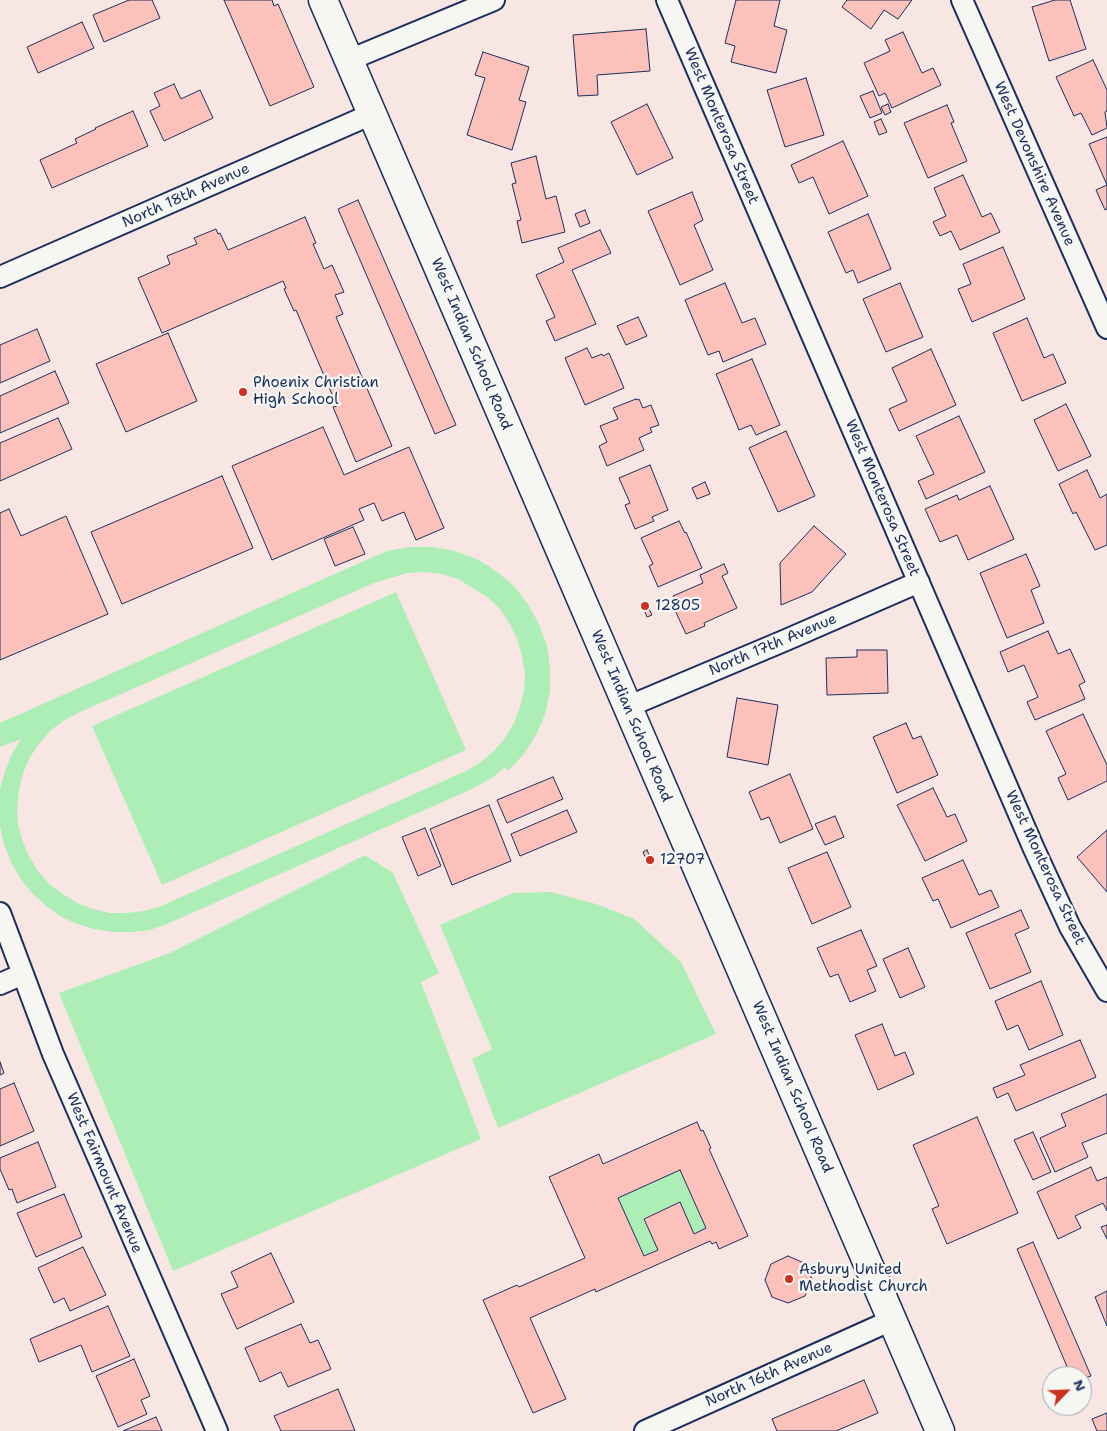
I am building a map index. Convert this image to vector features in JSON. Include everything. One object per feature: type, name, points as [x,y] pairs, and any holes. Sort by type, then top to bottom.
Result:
[{"type":"main road","name":"West Indian School Road","points":[[323,0],[940,1431]]},
{"type":"street","points":[[349,60],[494,0]]},
{"type":"street","name":"West Monterosa Street","points":[[667,0],[1034,850],[1070,926],[1107,991]]},
{"type":"street","name":"West Devonshire Avenue","points":[[962,0],[1107,328]]},
{"type":"street","name":"North 18th Avenue","points":[[0,277],[372,114]]},
{"type":"street","name":"North 17th Avenue","points":[[627,707],[919,582]]},
{"type":"street","name":"West Fairmount Avenue","points":[[0,913],[54,1054],[217,1431]]},
{"type":"street","points":[[0,984],[23,974]]},
{"type":"street","name":"North 16th Avenue","points":[[645,1431],[892,1320]]},
{"type":"green space","points":[[410,547],[433,547],[455,551],[477,559],[496,571],[514,586],[528,604],[539,624],[547,646],[550,668],[550,691],[545,714],[536,735],[524,754],[508,771],[505,767],[495,776],[474,788],[150,930],[113,932],[77,924],[60,916],[31,892],[11,862],[0,826],[0,789],[12,754],[21,739],[0,747],[0,723],[387,551]],"holes":[[[407,573],[441,574],[458,579],[487,597],[500,609],[510,624],[522,656],[525,673],[524,690],[514,723],[505,738],[481,762],[466,771],[161,906],[144,911],[110,913],[77,903],[49,884],[38,871],[22,840],[18,824],[17,807],[23,773],[30,757],[51,730],[80,712],[374,583]]]},
{"type":"green space","points":[[396,592],[466,750],[162,885],[92,726]]},
{"type":"green space","points":[[365,855],[393,873],[439,973],[421,982],[481,1139],[173,1271],[59,993],[170,953]]},
{"type":"green space","points":[[551,892],[596,904],[634,919],[681,962],[716,1034],[498,1128],[472,1059],[492,1049],[440,925],[513,893]]},
{"type":"green space","points":[[680,1170],[706,1228],[694,1234],[680,1202],[644,1218],[658,1250],[644,1256],[618,1198]]},
{"type":"building","points":[[129,0],[152,0],[160,18],[104,42],[93,15]]},
{"type":"building","points":[[224,0],[272,0],[274,6],[278,4],[314,87],[270,106]]},
{"type":"building","points":[[736,0],[780,0],[774,26],[787,30],[776,73],[731,62],[735,46],[725,43]]},
{"type":"building","points":[[847,0],[912,0],[898,19],[884,10],[871,29],[842,7]]},
{"type":"building","points":[[1055,0],[1070,0],[1086,49],[1049,61],[1032,7]]},
{"type":"building","points":[[82,22],[94,48],[38,73],[27,47]]},
{"type":"building","points":[[646,29],[650,71],[597,75],[598,95],[578,96],[573,35]]},
{"type":"building","points":[[903,32],[922,73],[933,68],[941,85],[892,108],[885,93],[879,96],[864,63],[890,51],[885,40]]},
{"type":"building","points":[[483,52],[529,67],[519,100],[526,102],[512,150],[467,135],[485,78],[475,75]]},
{"type":"building","points":[[1093,60],[1107,90],[1107,111],[1105,112],[1107,128],[1092,135],[1081,113],[1074,116],[1056,77]]},
{"type":"building","points":[[806,78],[824,135],[785,147],[767,90]]},
{"type":"building","points":[[174,84],[181,99],[200,90],[213,118],[164,141],[150,111],[160,106],[154,93]]},
{"type":"building","points":[[873,91],[882,113],[870,118],[860,96]]},
{"type":"building","points":[[647,104],[673,158],[637,175],[611,122]]},
{"type":"building","points":[[888,104],[891,112],[885,115],[881,107]]},
{"type":"building","points":[[947,105],[954,122],[951,123],[967,161],[928,178],[904,123]]},
{"type":"building","points":[[133,111],[148,146],[52,188],[40,160],[77,143],[75,139],[95,128]]},
{"type":"building","points":[[881,119],[887,132],[879,135],[874,122]]},
{"type":"building","points":[[1107,137],[1107,185],[1089,144]]},
{"type":"building","points":[[843,141],[868,196],[829,214],[813,177],[799,183],[791,165]]},
{"type":"building","points":[[536,156],[546,199],[556,196],[565,232],[522,243],[517,221],[521,220],[512,184],[516,183],[511,163]]},
{"type":"building","points":[[963,175],[982,217],[991,213],[1000,232],[960,250],[951,231],[940,236],[933,222],[946,216],[934,188]]},
{"type":"building","points":[[1107,185],[1107,209],[1105,210],[1096,190]]},
{"type":"building","points":[[692,192],[703,220],[694,225],[713,270],[680,285],[648,211]]},
{"type":"building","points":[[358,200],[456,425],[435,434],[338,209]]},
{"type":"building","points":[[585,210],[590,223],[580,227],[575,214]]},
{"type":"building","points":[[868,214],[891,269],[858,283],[853,270],[846,273],[828,232]]},
{"type":"building","points":[[305,217],[316,243],[313,244],[324,269],[332,265],[344,292],[335,295],[343,314],[336,317],[392,446],[356,462],[333,407],[337,406],[296,310],[294,311],[284,289],[286,288],[283,281],[162,333],[138,278],[170,264],[167,256],[197,244],[194,238],[216,229],[228,250]]},
{"type":"building","points":[[600,230],[611,253],[572,270],[596,324],[555,341],[546,321],[555,317],[536,275],[564,262],[558,248]]},
{"type":"building","points":[[1003,247],[1025,299],[972,322],[958,289],[971,284],[963,264]]},
{"type":"building","points":[[725,283],[742,323],[755,318],[766,344],[723,362],[719,351],[708,355],[685,300]]},
{"type":"building","points":[[900,283],[923,337],[886,352],[863,299]]},
{"type":"building","points":[[638,317],[647,336],[626,345],[617,326]]},
{"type":"building","points":[[1027,318],[1044,358],[1053,354],[1066,383],[1022,401],[993,333]]},
{"type":"building","points":[[37,329],[50,361],[0,383],[0,345]]},
{"type":"building","points":[[168,333],[197,401],[126,432],[96,364]]},
{"type":"building","points":[[587,348],[592,358],[609,353],[624,388],[585,405],[565,358]]},
{"type":"building","points":[[931,349],[956,405],[899,431],[889,409],[907,401],[892,368]]},
{"type":"building","points":[[752,359],[780,425],[756,435],[751,425],[739,430],[716,374]]},
{"type":"building","points":[[55,371],[69,403],[0,433],[0,396]]},
{"type":"building","points":[[639,399],[643,408],[651,405],[659,425],[650,428],[652,432],[639,438],[644,450],[607,466],[599,446],[607,442],[600,426],[618,419],[613,408]]},
{"type":"building","points":[[1066,404],[1091,456],[1058,471],[1034,420]]},
{"type":"building","points":[[959,416],[985,472],[926,499],[918,481],[934,474],[916,436]]},
{"type":"building","points":[[58,418],[72,449],[0,481],[0,443]]},
{"type":"building","points":[[323,427],[344,475],[409,447],[444,528],[416,540],[404,512],[382,521],[374,503],[359,509],[364,520],[272,560],[232,466]]},
{"type":"building","points":[[786,431],[815,496],[778,512],[749,448]]},
{"type":"building","points":[[650,465],[668,510],[652,517],[654,521],[635,529],[625,505],[630,503],[619,478]]},
{"type":"building","points":[[1087,470],[1100,498],[1107,494],[1107,545],[1095,550],[1076,512],[1073,514],[1059,484]]},
{"type":"building","points":[[222,476],[253,548],[122,604],[91,532]]},
{"type":"building","points":[[705,482],[710,494],[697,499],[692,488]]},
{"type":"building","points":[[990,486],[1014,539],[968,560],[957,535],[940,542],[925,509],[957,495],[959,500]]},
{"type":"building","points":[[9,509],[21,536],[66,516],[108,614],[0,660],[0,513]]},
{"type":"building","points":[[679,521],[702,568],[658,587],[649,566],[653,564],[641,538]]},
{"type":"building","points":[[814,526],[846,554],[812,592],[781,605],[780,563]]},
{"type":"building","points":[[353,527],[365,554],[335,566],[324,539]]},
{"type":"building","points":[[1026,554],[1040,586],[1031,590],[1044,623],[1007,638],[980,573]]},
{"type":"building","points":[[724,564],[728,573],[722,576],[737,608],[704,623],[705,626],[686,634],[673,606],[676,604],[673,596],[703,583],[700,575]]},
{"type":"building","points":[[646,603],[652,615],[647,617],[642,605]]},
{"type":"building","points":[[1048,631],[1058,654],[1070,649],[1085,682],[1079,685],[1085,699],[1035,720],[1027,702],[1038,697],[1024,665],[1008,672],[1000,652]]},
{"type":"building","points":[[857,650],[887,650],[888,693],[827,695],[826,658],[857,657]]},
{"type":"building","points":[[737,698],[778,705],[768,765],[727,757]]},
{"type":"building","points":[[1083,714],[1107,765],[1107,781],[1068,800],[1058,778],[1066,774],[1046,731]]},
{"type":"building","points":[[906,723],[913,739],[921,736],[938,775],[897,793],[873,737]]},
{"type":"building","points":[[790,774],[813,829],[780,843],[769,817],[761,820],[749,792]]},
{"type":"building","points":[[553,777],[563,799],[507,823],[497,800]]},
{"type":"building","points":[[933,788],[947,817],[955,814],[967,841],[925,861],[897,805]]},
{"type":"building","points":[[489,805],[511,861],[452,885],[430,829]]},
{"type":"building","points":[[567,810],[577,832],[520,856],[511,834]]},
{"type":"building","points":[[835,816],[844,837],[825,845],[815,824]]},
{"type":"building","points":[[425,828],[441,866],[418,876],[402,837]]},
{"type":"building","points":[[1107,830],[1107,892],[1077,857]]},
{"type":"building","points":[[647,850],[652,862],[648,863],[643,852]]},
{"type":"building","points":[[827,852],[851,907],[812,924],[788,868]]},
{"type":"building","points":[[963,860],[979,895],[991,890],[999,907],[951,928],[938,899],[933,901],[922,878]]},
{"type":"building","points":[[1021,910],[1029,928],[1015,934],[1031,972],[990,989],[966,933]]},
{"type":"building","points":[[861,930],[877,966],[867,970],[876,991],[850,1002],[838,974],[830,977],[817,948]]},
{"type":"building","points":[[908,948],[925,987],[900,998],[883,959]]},
{"type":"building","points":[[1041,981],[1063,1035],[1029,1050],[1018,1025],[1007,1030],[995,1001]]},
{"type":"building","points":[[882,1024],[895,1056],[905,1052],[914,1074],[878,1090],[855,1035]]},
{"type":"building","points":[[1080,1040],[1096,1077],[1016,1111],[1008,1093],[997,1098],[993,1088],[1025,1075],[1020,1065]]},
{"type":"building","points":[[0,1062],[4,1073],[0,1075]]},
{"type":"building","points":[[14,1083],[34,1131],[0,1146],[0,1089]]},
{"type":"building","points":[[1107,1094],[1107,1133],[1082,1143],[1088,1157],[1055,1172],[1040,1138],[1066,1126],[1061,1114]]},
{"type":"building","points":[[977,1117],[1018,1213],[947,1244],[932,1209],[939,1206],[913,1145]]},
{"type":"building","points":[[697,1122],[701,1131],[703,1130],[711,1148],[709,1149],[748,1236],[719,1249],[716,1242],[712,1244],[710,1241],[596,1292],[595,1289],[530,1318],[566,1399],[533,1413],[483,1300],[517,1285],[519,1287],[585,1258],[549,1177],[599,1154],[603,1164]],"holes":[[[680,1170],[706,1228],[694,1234],[680,1202],[644,1219],[658,1250],[644,1256],[618,1198]]]},
{"type":"building","points":[[1033,1132],[1051,1172],[1033,1180],[1014,1140]]},
{"type":"building","points":[[38,1142],[56,1187],[17,1203],[12,1189],[9,1190],[0,1169],[0,1158]]},
{"type":"building","points":[[1091,1167],[1097,1181],[1107,1177],[1107,1211],[1103,1203],[1075,1216],[1081,1228],[1058,1239],[1037,1192]]},
{"type":"building","points":[[64,1194],[82,1237],[36,1257],[17,1213]]},
{"type":"building","points":[[1107,1225],[1107,1239],[1101,1227]]},
{"type":"building","points":[[1033,1242],[1087,1366],[1067,1366],[1017,1249]]},
{"type":"building","points":[[83,1247],[106,1295],[70,1311],[64,1298],[54,1303],[38,1268]]},
{"type":"building","points":[[271,1253],[294,1302],[237,1329],[221,1294],[238,1287],[231,1272]]},
{"type":"building","points":[[788,1256],[804,1263],[812,1279],[805,1296],[788,1303],[772,1297],[765,1280],[771,1264]]},
{"type":"building","points":[[1107,1291],[1107,1326],[1095,1297]]},
{"type":"building","points":[[108,1306],[130,1356],[92,1372],[81,1345],[39,1362],[30,1339]]},
{"type":"building","points":[[301,1324],[310,1343],[318,1340],[331,1369],[288,1387],[281,1372],[260,1382],[245,1348]]},
{"type":"building","points":[[134,1359],[150,1396],[141,1400],[147,1414],[118,1427],[96,1376]]},
{"type":"building","points":[[864,1380],[878,1413],[836,1431],[777,1431],[772,1419]]},
{"type":"building","points":[[338,1389],[355,1431],[281,1431],[274,1416]]},
{"type":"building","points":[[1107,1413],[1107,1431],[1097,1431],[1092,1419]]},
{"type":"building","points":[[156,1417],[162,1431],[123,1431]]},
{"type":"place","name":"Phoenix Christian High School","points":[[243,392]]},
{"type":"place","name":"12805","points":[[645,606]]},
{"type":"place","name":"12707","points":[[650,860]]},
{"type":"place","name":"Asbury United Methodist Church","points":[[789,1279]]}]
